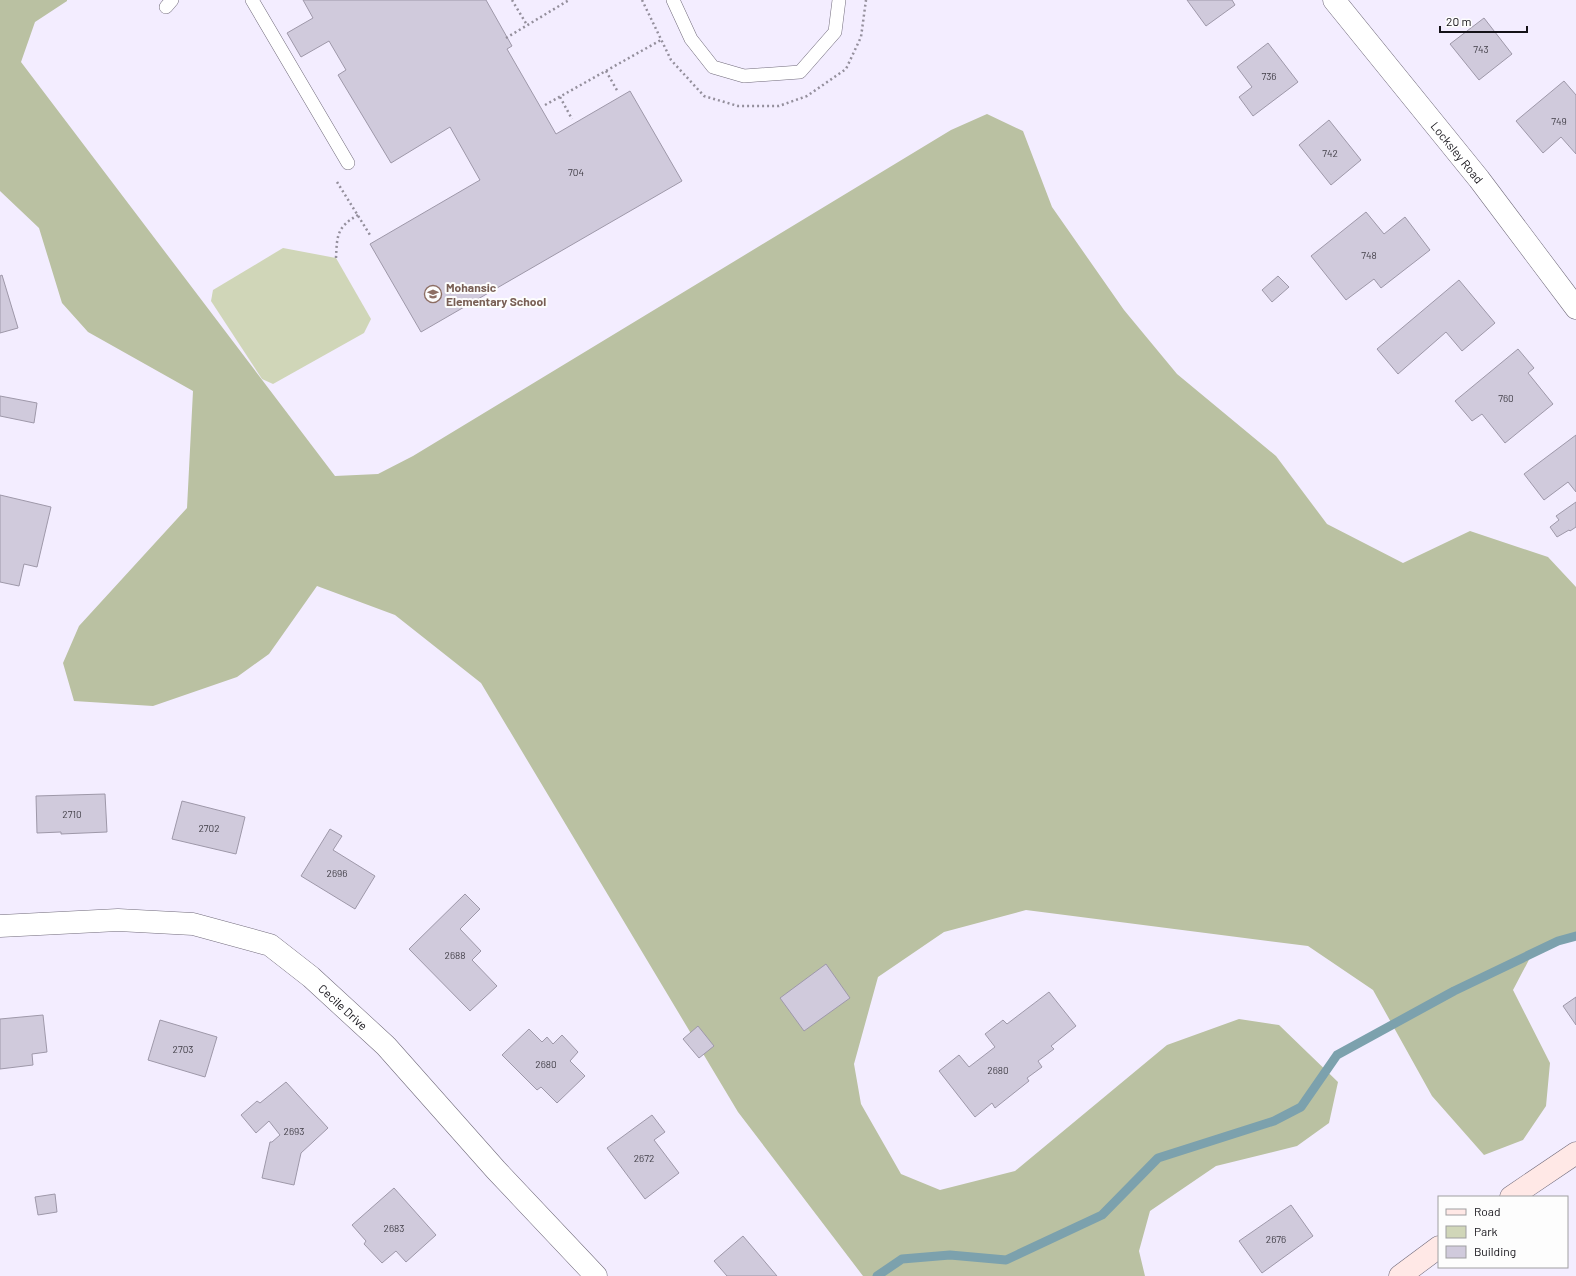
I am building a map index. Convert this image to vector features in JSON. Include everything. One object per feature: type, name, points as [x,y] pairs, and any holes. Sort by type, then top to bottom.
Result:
[{"type":"main road","points":[[1512,1196],[1576,1153]]},
{"type":"main road","points":[[1400,1276],[1438,1248]]},
{"type":"street","name":"Locksley Road","points":[[1334,0],[1479,179],[1576,308]]},
{"type":"street","name":"Cecile Drive","points":[[0,926],[118,920],[192,924],[270,945],[311,976],[386,1046],[496,1170],[596,1276]]},
{"type":"lane","points":[[252,0],[348,163]]},
{"type":"lane","points":[[673,0],[691,39],[713,67],[744,76],[800,72],[835,32],[839,0]]},
{"type":"path","points":[[512,0],[527,25]]},
{"type":"path","points":[[506,38],[569,0]]},
{"type":"path","points":[[545,106],[661,40]]},
{"type":"path","points":[[606,71],[618,92]]},
{"type":"path","points":[[560,97],[572,119]]},
{"type":"path","points":[[348,163],[331,173],[370,235]]},
{"type":"path","points":[[336,258],[337,238],[345,222],[358,215]]},
{"type":"green space","points":[[0,0],[67,0],[35,22],[21,62],[335,476],[378,474],[413,456],[951,130],[987,114],[1023,131],[1052,207],[1124,310],[1177,374],[1276,456],[1327,524],[1403,563],[1470,531],[1548,557],[1576,587],[1576,938],[1532,954],[1513,990],[1550,1063],[1546,1106],[1523,1140],[1484,1155],[1432,1096],[1373,990],[1308,946],[1026,910],[944,932],[878,977],[854,1064],[861,1104],[901,1174],[940,1190],[1015,1171],[1167,1045],[1239,1019],[1279,1025],[1338,1082],[1329,1123],[1297,1146],[1216,1166],[1150,1211],[1139,1251],[1145,1276],[863,1276],[738,1112],[481,683],[395,615],[317,586],[269,654],[237,677],[153,706],[74,701],[63,663],[79,626],[187,508],[193,391],[88,332],[62,303],[39,228],[0,191]]},
{"type":"green space","points":[[283,248],[336,258],[371,319],[364,333],[273,384],[262,379],[211,301],[213,290]]},
{"type":"building","name":"Mohansic Elementary School","points":[[303,0],[486,0],[512,46],[507,49],[556,134],[630,91],[682,181],[421,332],[370,244],[480,180],[450,127],[391,163],[338,75],[346,70],[329,41],[301,57],[287,33],[313,18]]},
{"type":"building","points":[[1187,0],[1232,0],[1235,5],[1206,26]]},
{"type":"building","points":[[1484,18],[1512,54],[1479,80],[1450,44]]},
{"type":"building","points":[[1268,43],[1298,82],[1253,116],[1239,97],[1252,87],[1237,67]]},
{"type":"building","points":[[1564,81],[1576,95],[1576,154],[1561,137],[1543,153],[1516,121]]},
{"type":"building","points":[[1329,120],[1361,160],[1331,185],[1299,145]]},
{"type":"building","points":[[1366,212],[1384,234],[1405,217],[1430,250],[1381,288],[1374,279],[1346,300],[1311,256]]},
{"type":"building","points":[[2,275],[18,328],[0,333],[0,276]]},
{"type":"building","points":[[1278,276],[1289,287],[1272,302],[1262,290]]},
{"type":"building","points":[[1459,280],[1495,323],[1462,351],[1446,332],[1398,374],[1377,349]]},
{"type":"building","points":[[1518,349],[1534,368],[1528,373],[1553,404],[1505,443],[1482,414],[1472,421],[1455,401]]},
{"type":"building","points":[[0,396],[37,403],[34,423],[0,416]]},
{"type":"building","points":[[1576,435],[1576,492],[1568,482],[1544,500],[1524,474]]},
{"type":"building","points":[[0,495],[51,507],[37,567],[24,564],[19,586],[0,582]]},
{"type":"building","points":[[1576,502],[1576,527],[1557,537],[1550,527],[1559,520],[1556,516]]},
{"type":"building","points":[[105,794],[107,832],[61,834],[61,832],[37,833],[36,796]]},
{"type":"building","points":[[182,801],[245,817],[236,854],[172,839]]},
{"type":"building","points":[[330,829],[342,836],[333,850],[375,876],[355,909],[301,876]]},
{"type":"building","points":[[465,894],[480,909],[460,929],[481,951],[472,960],[497,986],[470,1011],[409,949]]},
{"type":"building","points":[[826,964],[850,998],[804,1031],[780,998]]},
{"type":"building","points":[[1049,992],[1076,1026],[1051,1046],[1054,1049],[1038,1061],[1042,1067],[1027,1078],[1029,1081],[995,1108],[992,1103],[975,1117],[939,1071],[959,1055],[969,1067],[995,1047],[985,1034],[1003,1020],[1007,1024]]},
{"type":"building","points":[[1576,997],[1576,1025],[1563,1006]]},
{"type":"building","points":[[43,1015],[47,1052],[32,1054],[33,1065],[0,1069],[0,1019]]},
{"type":"building","points":[[160,1020],[217,1037],[205,1077],[148,1060]]},
{"type":"building","points":[[698,1026],[714,1046],[699,1058],[683,1039]]},
{"type":"building","points":[[529,1029],[542,1042],[547,1037],[553,1044],[562,1035],[578,1052],[570,1061],[585,1076],[557,1103],[541,1087],[537,1090],[502,1055]]},
{"type":"building","points":[[286,1082],[328,1128],[301,1153],[294,1185],[262,1178],[270,1142],[280,1135],[269,1121],[256,1133],[241,1115],[257,1101],[260,1103]]},
{"type":"building","points":[[652,1115],[665,1132],[654,1140],[679,1173],[645,1199],[607,1148]]},
{"type":"building","points":[[394,1188],[436,1235],[406,1262],[396,1251],[382,1263],[364,1244],[366,1241],[352,1225]]},
{"type":"building","points":[[55,1194],[57,1212],[38,1215],[35,1197]]},
{"type":"building","points":[[1291,1205],[1313,1236],[1262,1273],[1239,1241]]},
{"type":"building","points":[[743,1236],[777,1276],[727,1276],[714,1261]]},
{"type":"waterway","points":[[877,1276],[902,1259],[950,1255],[1006,1260],[1102,1215],[1158,1158],[1274,1121],[1301,1107],[1337,1055],[1454,991],[1558,941],[1576,936]]},
{"type":"place","name":"Mohansic Elementary School","points":[[433,294]]}]
